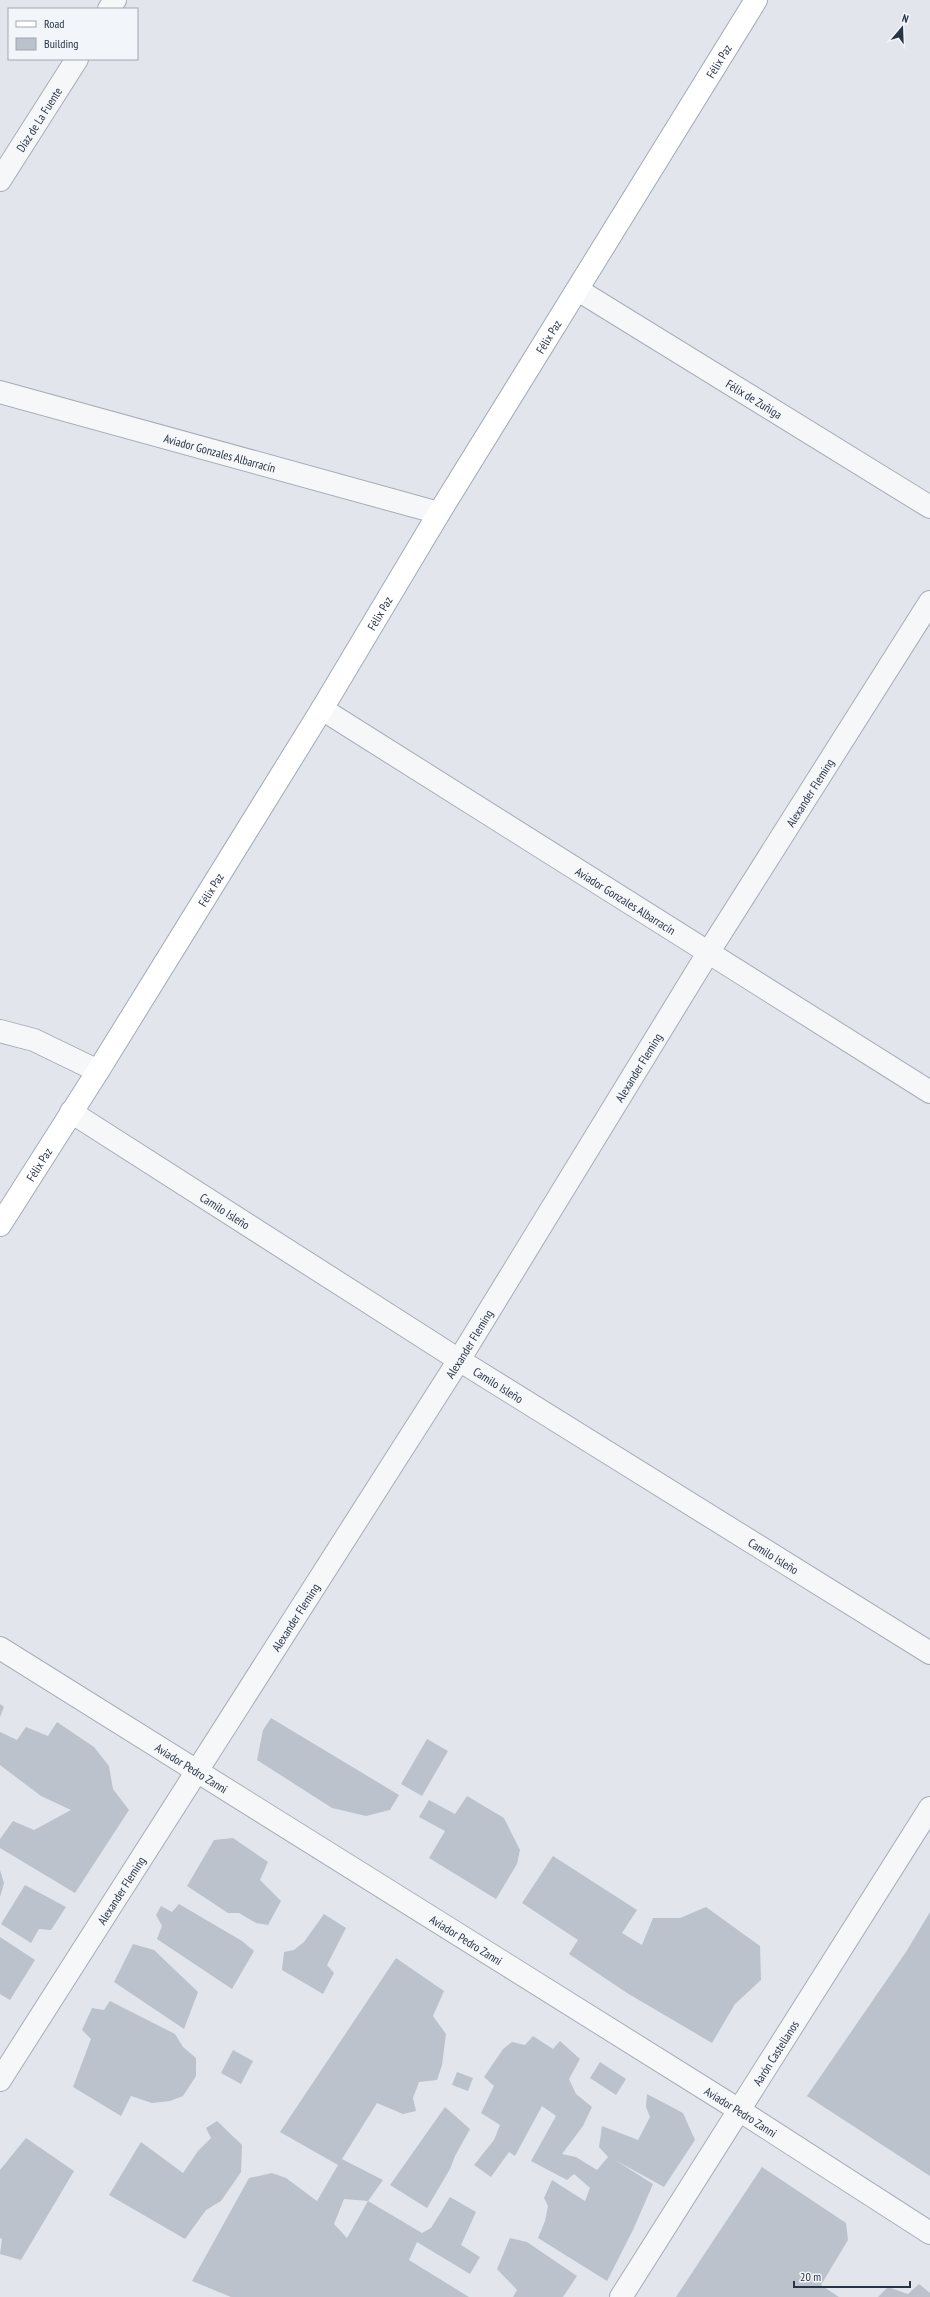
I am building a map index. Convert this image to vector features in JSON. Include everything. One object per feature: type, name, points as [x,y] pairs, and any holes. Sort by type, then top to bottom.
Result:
[{"type":"main road","name":"Félix Paz","points":[[0,1224],[98,1071],[322,709],[439,513],[756,0]]},
{"type":"street","name":"Díaz de La Fuente","points":[[0,180],[76,60]]},
{"type":"street","name":"Félix de Zuñiga","points":[[578,290],[930,507]]},
{"type":"street","name":"Aviador Gonzales Albarracín","points":[[0,392],[439,513]]},
{"type":"street","name":"Alexander Fleming","points":[[0,2080],[459,1360],[708,953],[930,602]]},
{"type":"street","name":"Aviador Gonzales Albarracín","points":[[322,709],[930,1092]]},
{"type":"street","points":[[0,1031],[34,1040],[98,1071]]},
{"type":"street","name":"Camilo Isleño","points":[[71,1112],[459,1360],[930,1653]]},
{"type":"street","name":"Aviador Pedro Zanni","points":[[0,1648],[739,2110],[930,2234]]},
{"type":"street","name":"Aarón Castellanos","points":[[621,2297],[930,1808]]},
{"type":"building","points":[[0,1704],[4,1707],[0,1717]]},
{"type":"building","points":[[271,1718],[399,1795],[390,1810],[366,1816],[332,1808],[257,1760],[263,1730]]},
{"type":"building","points":[[57,1722],[94,1747],[109,1766],[113,1789],[129,1810],[75,1893],[0,1848],[0,1839],[13,1821],[34,1830],[71,1810],[41,1796],[0,1765],[0,1732],[17,1740],[26,1727],[48,1736]]},
{"type":"building","points":[[427,1739],[448,1751],[422,1796],[401,1784]]},
{"type":"building","points":[[467,1796],[504,1818],[520,1850],[517,1864],[496,1899],[429,1858],[445,1831],[419,1817],[429,1800],[455,1814]]},
{"type":"building","points":[[233,1838],[268,1862],[260,1880],[281,1901],[268,1925],[256,1923],[239,1913],[228,1913],[187,1886],[214,1840]]},
{"type":"building","points":[[553,1856],[637,1910],[622,1933],[642,1945],[653,1918],[680,1918],[706,1907],[760,1946],[761,1980],[735,2004],[712,2043],[627,1993],[569,1954],[578,1940],[522,1903]]},
{"type":"building","points":[[0,1870],[4,1883],[0,1897]]},
{"type":"building","points":[[25,1885],[66,1907],[51,1930],[39,1929],[31,1943],[1,1924]]},
{"type":"building","points":[[179,1904],[242,1941],[254,1951],[232,1989],[157,1939],[162,1926],[156,1915],[161,1906],[172,1912]]},
{"type":"building","points":[[930,1912],[930,2176],[807,2096],[906,1952]]},
{"type":"building","points":[[324,1914],[346,1928],[327,1965],[334,1973],[323,1994],[282,1970],[284,1952],[294,1950],[304,1942]]},
{"type":"building","points":[[0,1937],[35,1960],[10,2000],[0,1994]]},
{"type":"building","points":[[133,1944],[154,1950],[198,1992],[184,2029],[114,1982]]},
{"type":"building","points":[[396,1958],[444,1991],[433,2016],[446,2034],[442,2065],[437,2080],[419,2082],[413,2098],[416,2111],[403,2114],[377,2103],[342,2159],[383,2180],[368,2201],[422,2233],[431,2228],[450,2197],[476,2212],[461,2245],[480,2257],[470,2274],[417,2242],[409,2260],[469,2297],[231,2297],[192,2281],[249,2178],[272,2173],[286,2178],[317,2201],[338,2165],[280,2132]],"holes":[[[344,2199],[368,2201],[347,2238],[334,2224]]]},
{"type":"building","points":[[110,2001],[175,2034],[183,2047],[196,2058],[196,2076],[183,2096],[170,2101],[152,2103],[131,2096],[121,2116],[73,2087],[91,2039],[82,2030],[92,2008],[104,2010]]},
{"type":"building","points":[[533,2036],[553,2049],[560,2041],[580,2059],[569,2079],[576,2094],[592,2107],[583,2126],[562,2154],[576,2157],[597,2170],[608,2157],[599,2147],[602,2126],[638,2140],[650,2117],[646,2107],[647,2094],[683,2113],[695,2140],[664,2187],[615,2160],[653,2184],[633,2230],[607,2281],[538,2238],[545,2221],[548,2206],[544,2198],[552,2180],[585,2201],[590,2188],[574,2174],[567,2180],[531,2161],[556,2116],[542,2106],[515,2156],[509,2152],[491,2177],[474,2165],[494,2140],[500,2125],[481,2113],[494,2086],[484,2077],[503,2049],[512,2042],[525,2045]]},
{"type":"building","points":[[233,2050],[253,2061],[241,2084],[221,2073]]},
{"type":"building","points":[[600,2062],[626,2079],[616,2095],[590,2078]]},
{"type":"building","points":[[457,2072],[473,2078],[468,2091],[452,2085]]},
{"type":"building","points":[[445,2107],[470,2129],[455,2156],[450,2169],[427,2208],[390,2185]]},
{"type":"building","points":[[217,2121],[242,2145],[241,2172],[221,2201],[206,2210],[185,2239],[109,2195],[141,2142],[183,2173],[198,2151],[211,2138],[206,2128]]},
{"type":"building","points":[[26,2138],[74,2171],[21,2260],[0,2254],[2,2239],[0,2238],[0,2170]]},
{"type":"building","points":[[762,2167],[846,2223],[848,2240],[821,2285],[839,2297],[676,2297]]},
{"type":"building","points":[[510,2238],[527,2242],[577,2276],[563,2297],[513,2297],[517,2290],[497,2269]]},
{"type":"building","points":[[919,2284],[930,2293],[930,2297],[878,2297],[888,2287],[908,2294]]}]
